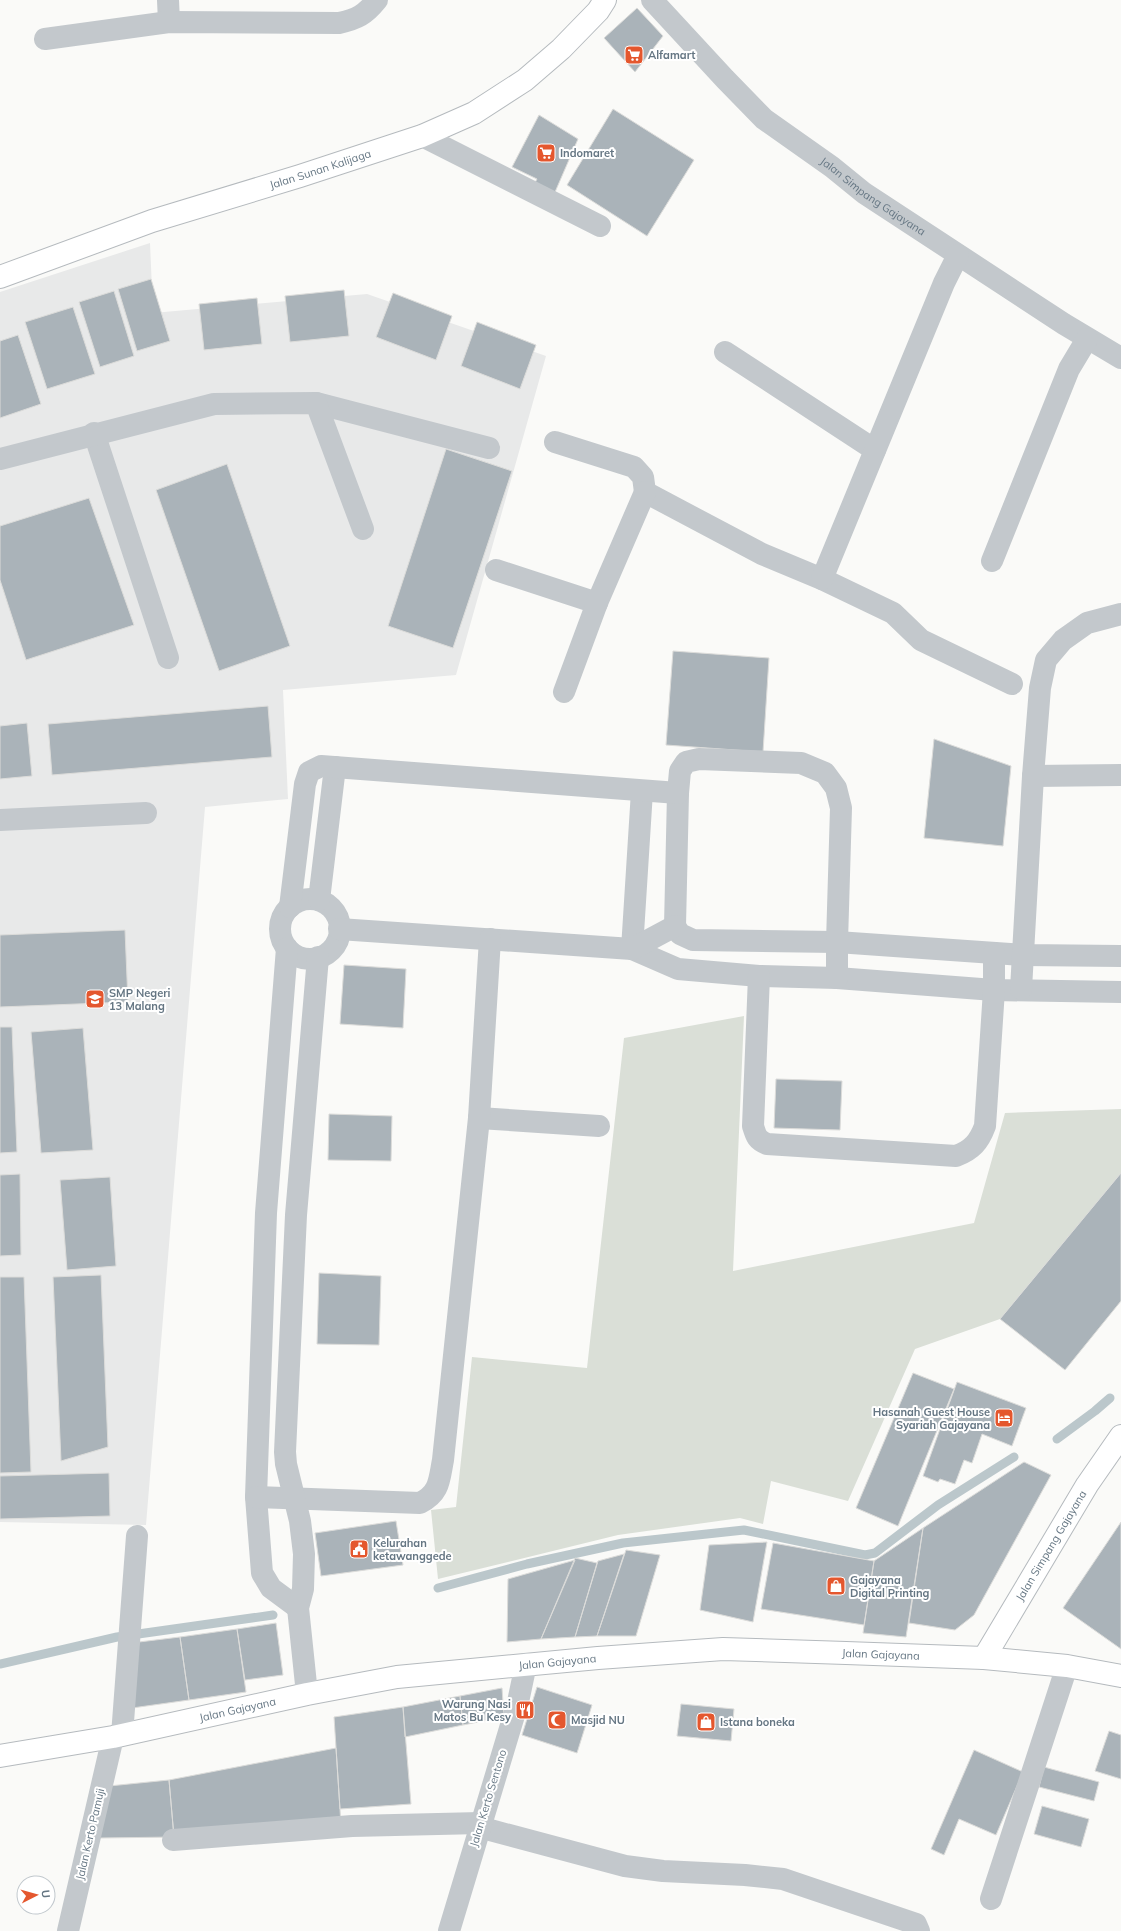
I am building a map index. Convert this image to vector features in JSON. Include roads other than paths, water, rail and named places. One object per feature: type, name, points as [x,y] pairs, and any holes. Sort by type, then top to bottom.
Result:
[{"type":"main road","name":"Jalan Sunan Kalijaga","points":[[0,277],[152,221],[300,176],[422,136],[474,112],[525,80],[561,49],[598,11],[605,0]]},
{"type":"main road","name":"Jalan Simpang Gajayana","points":[[984,1658],[1087,1485],[1121,1436]]},
{"type":"main road","name":"Jalan Gajayana","points":[[0,1756],[118,1736],[307,1694],[398,1677],[526,1664],[723,1649],[984,1658],[1067,1666],[1121,1676]]},
{"type":"street","points":[[168,0],[170,22]]},
{"type":"street","points":[[45,39],[170,22],[338,23],[357,19],[370,9],[377,0]]},
{"type":"street","name":"Jalan Simpang Gajayana","points":[[652,0],[764,119],[864,193],[1087,339],[1121,358]]},
{"type":"street","points":[[422,136],[600,226]]},
{"type":"street","points":[[822,579],[944,283],[958,255]]},
{"type":"street","points":[[992,561],[1069,369],[1087,339]]},
{"type":"street","points":[[725,352],[875,450]]},
{"type":"street","points":[[316,403],[363,528]]},
{"type":"street","points":[[0,459],[94,433],[214,404],[316,403],[489,448]]},
{"type":"street","points":[[94,433],[168,658]]},
{"type":"street","points":[[555,442],[634,467],[643,477],[645,492],[597,603],[564,692]]},
{"type":"street","points":[[645,492],[762,554],[822,579],[893,612],[921,640],[1012,684]]},
{"type":"street","points":[[496,570],[597,603]]},
{"type":"street","points":[[1022,989],[1033,776],[1040,688],[1046,660],[1063,640],[1088,623],[1121,614]]},
{"type":"street","points":[[837,978],[837,942],[841,808],[836,788],[825,774],[801,763],[699,759],[686,762],[680,772],[678,793],[675,926],[680,934],[693,940],[837,942],[1023,955],[1121,956]]},
{"type":"street","points":[[290,907],[305,784],[309,772],[321,766],[678,793]]},
{"type":"street","points":[[318,900],[335,767]]},
{"type":"street","points":[[1033,776],[1121,775]]},
{"type":"street","points":[[632,949],[642,791]]},
{"type":"street","points":[[0,820],[146,813]]},
{"type":"street","points":[[312,899],[324,902],[333,910],[339,922],[338,938],[333,947],[323,956],[310,959],[297,956],[287,948],[280,934],[282,919],[290,907],[300,900],[312,899]]},
{"type":"street","points":[[632,949],[675,926]]},
{"type":"street","points":[[339,929],[632,949],[678,969],[759,976],[837,978],[994,990],[1022,989],[1121,992]]},
{"type":"street","points":[[256,1497],[294,1497],[420,1503],[431,1498],[438,1486],[444,1452],[479,1118],[490,939]]},
{"type":"street","points":[[799,977],[800,942]]},
{"type":"street","points":[[287,948],[266,1213],[256,1497],[262,1573],[271,1588],[298,1608]]},
{"type":"street","points":[[759,976],[753,1126],[756,1136],[760,1141],[767,1144],[956,1156],[968,1152],[979,1141],[986,1126],[994,990],[994,953]]},
{"type":"street","points":[[307,1694],[298,1608],[303,1589],[304,1554],[300,1521],[285,1452],[296,1215],[318,957]]},
{"type":"street","points":[[479,1118],[599,1126]]},
{"type":"street","points":[[266,1213],[296,1215]]},
{"type":"street","name":"Jalan Kerto Pamuji","points":[[68,1931],[118,1736],[129,1635],[137,1536]]},
{"type":"street","name":"Jalan Kerto Sentono","points":[[449,1931],[518,1702],[526,1664]]},
{"type":"street","points":[[991,1900],[1067,1666]]},
{"type":"street","points":[[173,1840],[352,1826],[480,1825],[625,1866],[663,1871],[745,1875],[783,1879],[916,1924],[919,1931]]},
{"type":"waterway","points":[[1057,1439],[1110,1398]]},
{"type":"waterway","points":[[438,1588],[527,1564],[623,1543],[744,1530],[865,1555],[875,1553],[938,1505],[1014,1457]]},
{"type":"waterway","points":[[0,1664],[117,1637],[273,1615]]},
{"type":"place","name":"Alfamart","points":[[634,55]]},
{"type":"place","name":"Indomaret","points":[[546,153]]},
{"type":"place","name":"SMP Negeri 13 Malang","points":[[95,999]]},
{"type":"place","name":"Hasanah Guest House Syariah Gajayana","points":[[1004,1418]]},
{"type":"place","name":"Kelurahan ketawanggede","points":[[359,1549]]},
{"type":"place","name":"Gajayana Digital Printing","points":[[836,1586]]},
{"type":"place","name":"Warung Nasi Matos Bu Kesy","points":[[525,1710]]},
{"type":"place","name":"Masjid NU","points":[[557,1720]]},
{"type":"place","name":"Istana boneka","points":[[706,1722]]}]
